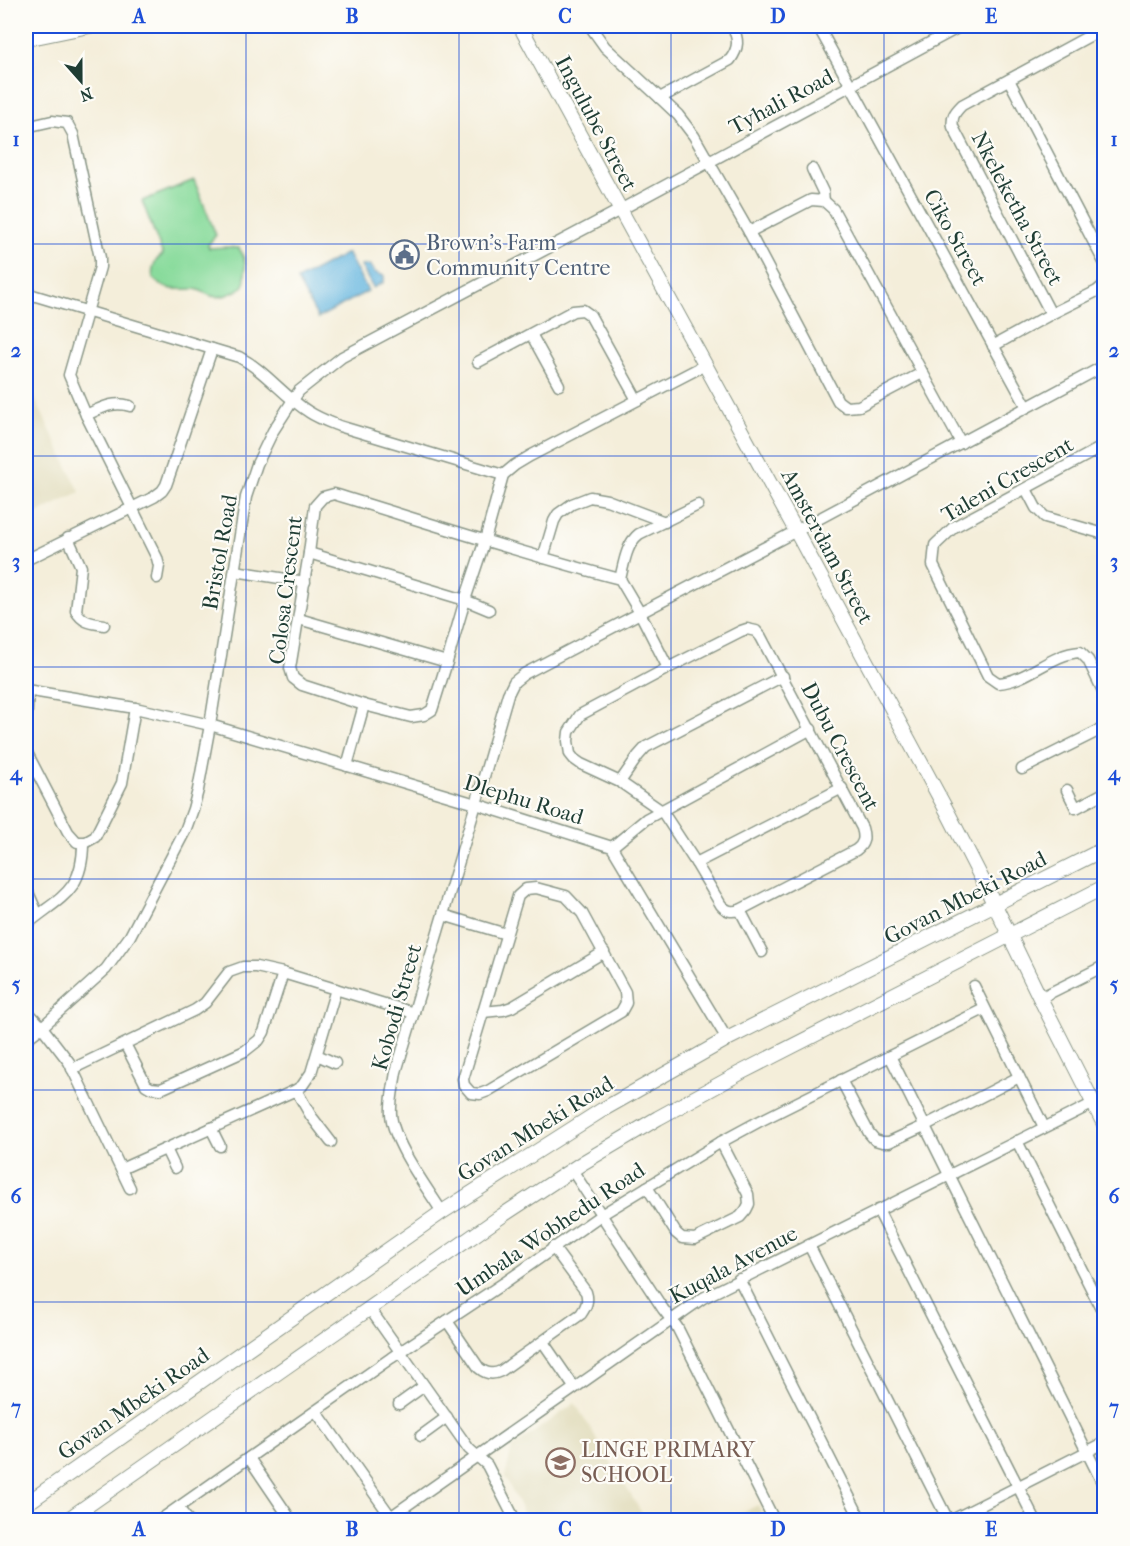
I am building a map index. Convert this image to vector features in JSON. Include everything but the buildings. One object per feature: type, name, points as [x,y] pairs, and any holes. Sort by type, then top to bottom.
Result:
[{"type":"main road","points":[[26,39],[88,26]]},
{"type":"main road","name":"Ingulube Street","points":[[520,26],[620,210]]},
{"type":"main road","name":"Amsterdam Street","points":[[620,210],[948,813],[1104,1124]]},
{"type":"main road","name":"Govan Mbeki Road","points":[[26,1504],[442,1212],[602,1110],[727,1039],[1104,849]]},
{"type":"main road","points":[[67,1521],[503,1215],[572,1170],[658,1118],[740,1073],[1104,887]]},
{"type":"street","points":[[590,26],[605,47],[688,127],[749,232],[838,401],[846,407],[860,406],[922,373]]},
{"type":"street","points":[[660,98],[730,60],[738,45],[732,26]]},
{"type":"street","name":"Ciko Street","points":[[818,26],[1027,407]]},
{"type":"street","name":"Tyhali Road","points":[[620,210],[961,26]]},
{"type":"street","name":"Nkeleketha Street","points":[[1051,314],[952,123],[952,118],[962,105],[1104,28]]},
{"type":"street","points":[[1009,80],[1104,262]]},
{"type":"street","points":[[26,127],[52,121],[67,123],[73,134],[100,267],[69,375],[86,415],[157,558],[159,566],[157,578]]},
{"type":"street","points":[[812,170],[824,192],[824,201]]},
{"type":"street","points":[[749,232],[811,200],[824,201],[833,209],[961,443]]},
{"type":"street","name":"Bristol Road","points":[[26,1039],[106,969],[130,936],[185,831],[193,809],[210,724],[246,497],[257,464],[273,431],[299,391],[342,357],[620,210]]},
{"type":"street","points":[[993,346],[1097,291],[1104,285]]},
{"type":"street","points":[[26,293],[239,357],[252,364],[309,412],[339,426],[503,475]]},
{"type":"street","points":[[478,362],[573,311],[584,310],[590,315],[637,400]]},
{"type":"street","points":[[531,334],[559,385]]},
{"type":"street","points":[[26,560],[154,497],[166,485],[212,349]]},
{"type":"street","points":[[485,540],[503,475],[515,465],[705,365]]},
{"type":"street","name":"Kobodi Street","points":[[442,1212],[397,1140],[391,1117],[391,1102],[396,1072],[507,694],[514,682],[524,674],[1104,366]]},
{"type":"street","points":[[86,415],[114,404],[130,406]]},
{"type":"street","name":"Taleni Crescent","points":[[1104,446],[954,527],[935,545],[933,565],[988,676],[998,683],[1010,682],[1067,653],[1080,652],[1088,660],[1104,693]]},
{"type":"street","points":[[1026,489],[1036,508],[1045,517],[1104,534]]},
{"type":"street","name":"Colosa Crescent","points":[[485,540],[432,710],[424,715],[411,717],[302,685],[293,678],[290,668],[315,506],[323,496],[334,494],[485,540],[543,558],[620,579]]},
{"type":"street","points":[[543,558],[558,514],[572,504],[590,497],[607,500],[665,522]]},
{"type":"street","points":[[668,668],[620,579],[633,539],[698,505]]},
{"type":"street","points":[[68,538],[81,567],[76,611],[85,622],[104,625]]},
{"type":"street","points":[[309,553],[465,600],[489,610]]},
{"type":"street","points":[[234,571],[305,582]]},
{"type":"street","points":[[299,619],[447,662]]},
{"type":"street","name":"Dubu Crescent","points":[[747,629],[756,631],[761,637],[783,676],[862,828],[865,835],[864,841],[861,846],[740,910],[730,912],[721,905],[662,811],[620,782],[574,759],[570,754],[569,732],[580,716],[668,668],[747,629]]},
{"type":"street","points":[[620,782],[646,747],[783,676]]},
{"type":"street","points":[[26,727],[27,691]]},
{"type":"street","name":"Dlephu Road","points":[[27,691],[135,708],[210,724],[612,847]]},
{"type":"street","points":[[347,766],[364,705]]},
{"type":"street","points":[[26,750],[68,832],[77,842],[92,840],[122,783],[135,708]]},
{"type":"street","points":[[1022,769],[1104,728]]},
{"type":"street","points":[[727,1039],[612,847],[646,819],[811,729]]},
{"type":"street","points":[[696,863],[842,788]]},
{"type":"street","points":[[1066,790],[1076,808],[1104,793]]},
{"type":"street","points":[[26,925],[66,894],[75,884],[81,868],[83,843]]},
{"type":"street","points":[[26,888],[38,915]]},
{"type":"street","points":[[536,888],[566,896],[582,913],[604,952],[626,992],[626,1003],[621,1012],[498,1085],[480,1094],[471,1093],[467,1090],[463,1079],[506,934],[518,896],[526,889],[536,888]]},
{"type":"street","points":[[740,910],[762,952]]},
{"type":"street","points":[[443,915],[506,934]]},
{"type":"street","points":[[483,1012],[512,1007],[604,952]]},
{"type":"street","points":[[1040,998],[1104,966]]},
{"type":"street","points":[[72,1069],[195,1010],[205,1003],[225,975],[236,968],[256,967],[283,973],[414,1013]]},
{"type":"street","points":[[125,1044],[146,1085],[161,1089],[253,1046],[260,1040],[283,973]]},
{"type":"street","points":[[974,986],[1044,1127]]},
{"type":"street","points":[[121,1169],[302,1086],[308,1079],[317,1055],[336,989]]},
{"type":"street","name":"Umbala Wobhedu Road","points":[[160,1521],[400,1352],[601,1215],[721,1142],[984,1009]]},
{"type":"street","points":[[26,1010],[60,1050],[72,1069],[130,1188]]},
{"type":"street","points":[[317,1055],[335,1063]]},
{"type":"street","points":[[890,1056],[1104,1486]]},
{"type":"street","points":[[841,1080],[869,1133],[875,1140],[890,1142],[1019,1077]]},
{"type":"street","points":[[296,1090],[311,1116],[331,1142]]},
{"type":"street","name":"Kuqala Avenue","points":[[388,1519],[703,1298],[1094,1103]]},
{"type":"street","points":[[211,1128],[219,1146]]},
{"type":"street","points":[[1017,1141],[1104,1314]]},
{"type":"street","points":[[647,1187],[676,1233],[682,1238],[695,1239],[740,1217],[746,1210],[749,1199],[721,1142]]},
{"type":"street","points":[[166,1149],[175,1168]]},
{"type":"street","points":[[572,1170],[677,1327],[774,1521]]},
{"type":"street","points":[[878,1210],[1035,1521]]},
{"type":"street","points":[[809,1245],[950,1521],[1104,1443]]},
{"type":"street","points":[[447,1321],[484,1373],[501,1371],[543,1342],[581,1314],[588,1297],[553,1247]]},
{"type":"street","points":[[739,1280],[861,1521]]},
{"type":"street","points":[[370,1308],[469,1449],[488,1465],[515,1521]]},
{"type":"street","points":[[543,1342],[574,1387]]},
{"type":"street","points":[[399,1404],[424,1386]]},
{"type":"street","points":[[316,1411],[388,1519]]},
{"type":"street","points":[[421,1436],[447,1417]]},
{"type":"street","points":[[249,1458],[291,1521]]},
{"type":"street","points":[[178,1508],[188,1521]]},
{"type":"shaded area","points":[[26,380],[80,492],[26,519]]},
{"type":"shaded area","name":"LINGE PRIMARY SCHOOL","points":[[575,1403],[646,1520],[527,1520],[505,1477],[512,1448]]},
{"type":"shaded area","name":"LINGE PRIMARY SCHOOL","points":[[758,1505],[765,1520],[727,1520]]},
{"type":"green space","points":[[194,180],[216,235],[208,245],[209,248],[239,248],[245,262],[244,286],[226,295],[216,297],[196,289],[167,288],[153,278],[154,264],[163,255],[142,201]]},
{"type":"water","points":[[347,253],[368,291],[318,318],[297,280]]},
{"type":"water","points":[[370,265],[374,272],[384,276],[384,282],[373,288],[361,266]]},
{"type":"place","name":"Brown's Farm Community Centre","points":[[405,255]]},
{"type":"place","name":"LINGE PRIMARY SCHOOL","points":[[560,1462]]}]
